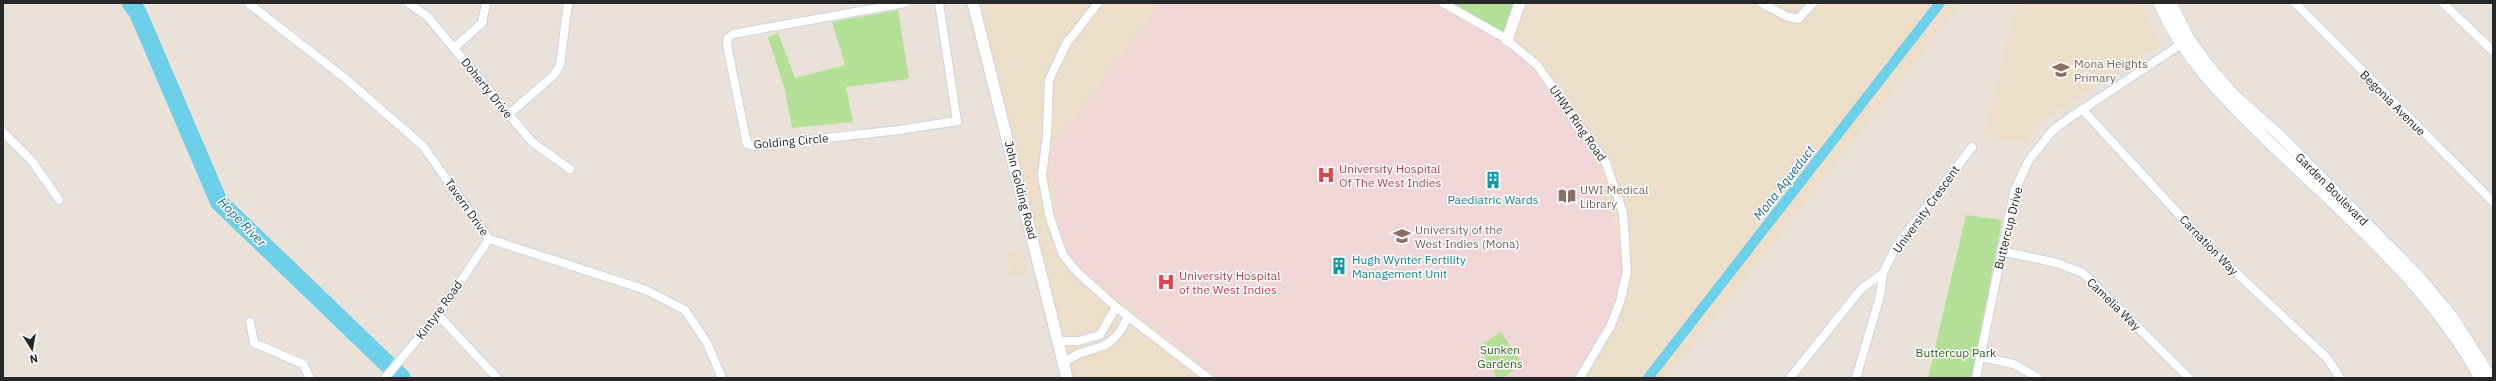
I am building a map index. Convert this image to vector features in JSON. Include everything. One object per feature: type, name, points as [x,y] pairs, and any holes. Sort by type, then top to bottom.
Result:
[{"type":"street","name":"Tavern Drive","points":[[248,3],[346,79],[423,146],[489,239],[646,290],[685,310],[707,343],[722,378]]},
{"type":"street","name":"Doherty Drive","points":[[408,3],[427,16],[532,142],[570,169]]},
{"type":"street","points":[[455,48],[482,23],[486,3]]},
{"type":"street","points":[[508,114],[554,75],[560,65],[568,3]]},
{"type":"street","name":"Golding Circle","points":[[905,3],[733,34],[728,38],[727,45],[747,144],[754,146],[884,132],[957,121],[939,3]]},
{"type":"street","name":"John Golding Road","points":[[973,3],[1067,378]]},
{"type":"street","points":[[1098,3],[1066,44],[1049,80],[1047,134],[1042,176],[1050,218],[1063,256],[1078,273],[1116,307],[1208,378]]},
{"type":"street","name":"UHWI Ring Road","points":[[1444,3],[1507,40],[1537,64],[1606,163],[1623,213],[1627,272],[1620,302],[1611,326],[1580,378]]},
{"type":"street","points":[[1507,40],[1520,3]]},
{"type":"street","points":[[1761,3],[1788,17],[1798,18],[1813,3]]},
{"type":"street","name":"Garden Boulevard","points":[[2159,3],[2185,42],[2233,106],[2401,272],[2446,324],[2480,378]]},
{"type":"street","name":"Garden Boulevard","points":[[2171,3],[2185,42],[2233,94],[2280,136],[2420,278],[2453,318],[2491,378]]},
{"type":"street","name":"Begonia Avenue","points":[[2295,3],[2493,202]]},
{"type":"street","points":[[2444,3],[2493,51]]},
{"type":"street","name":"Buttercup Drive","points":[[1976,378],[2014,192],[2029,160],[2052,131],[2082,109],[2185,42]]},
{"type":"street","name":"Carnation Way","points":[[2082,109],[2211,249],[2326,358],[2340,378]]},
{"type":"street","points":[[3,132],[32,161],[59,200]]},
{"type":"street","name":"University Crescent","points":[[1856,378],[1880,296],[1883,273],[1896,247],[1972,147]]},
{"type":"street","name":"Kintyre Road","points":[[385,378],[438,315],[489,239]]},
{"type":"street","name":"Camelia Way","points":[[2001,251],[2057,263],[2084,273],[2189,378]]},
{"type":"street","name":"University Crescent","points":[[1790,378],[1862,289],[1883,273]]},
{"type":"street","points":[[1058,341],[1078,341],[1100,334],[1116,307]]},
{"type":"street","points":[[438,315],[498,378]]},
{"type":"street","points":[[1064,363],[1070,358],[1108,344],[1120,331],[1128,316]]},
{"type":"street","points":[[250,322],[254,343],[303,364],[310,378]]},
{"type":"street","points":[[1981,357],[2014,364],[2038,378]]},
{"type":"shaded area","name":"University of the West Indies (Mona)","points":[[964,3],[1962,3],[1668,378],[1061,378],[1048,334],[997,126]]},
{"type":"shaded area","name":"University Hospital Of The West Indies","points":[[1161,3],[1432,3],[1507,40],[1589,140],[1627,272],[1620,302],[1580,378],[1220,378],[1063,255],[1055,203],[1053,147]]},
{"type":"shaded area","name":"Mona Heights Primary","points":[[2017,3],[2141,3],[2160,46],[2037,124],[2025,143],[1984,136]]},
{"type":"shaded area","points":[[1024,248],[1028,273],[1011,277],[1006,251]]},
{"type":"green space","points":[[1452,3],[1516,3],[1505,35]]},
{"type":"green space","points":[[898,10],[909,79],[846,87],[853,122],[792,128],[785,90],[768,37],[778,33],[795,78],[845,65],[832,22]]},
{"type":"green space","name":"Buttercup Park","points":[[1966,215],[2002,220],[1972,378],[1928,378]]},
{"type":"green space","name":"Sunken Gardens","points":[[1501,332],[1523,365],[1502,378],[1498,378],[1478,347]]},
{"type":"waterway","name":"Hope River","points":[[131,3],[138,13],[219,202],[402,378]]},
{"type":"waterway","name":"Mona Aqueduct","points":[[1648,378],[1940,3]]},
{"type":"place","name":"Mona Heights Primary","points":[[2061,70]]},
{"type":"place","name":"University Hospital Of The West Indies","points":[[1326,175]]},
{"type":"place","name":"Paediatric Wards","points":[[1493,180]]},
{"type":"place","name":"UWI Medical Library","points":[[1567,196]]},
{"type":"place","name":"University of the West Indies (Mona)","points":[[1402,236]]},
{"type":"place","name":"Hugh Wynter Fertility Management Unit","points":[[1339,266]]},
{"type":"place","name":"University Hospital of the West Indies","points":[[1166,282]]}]
